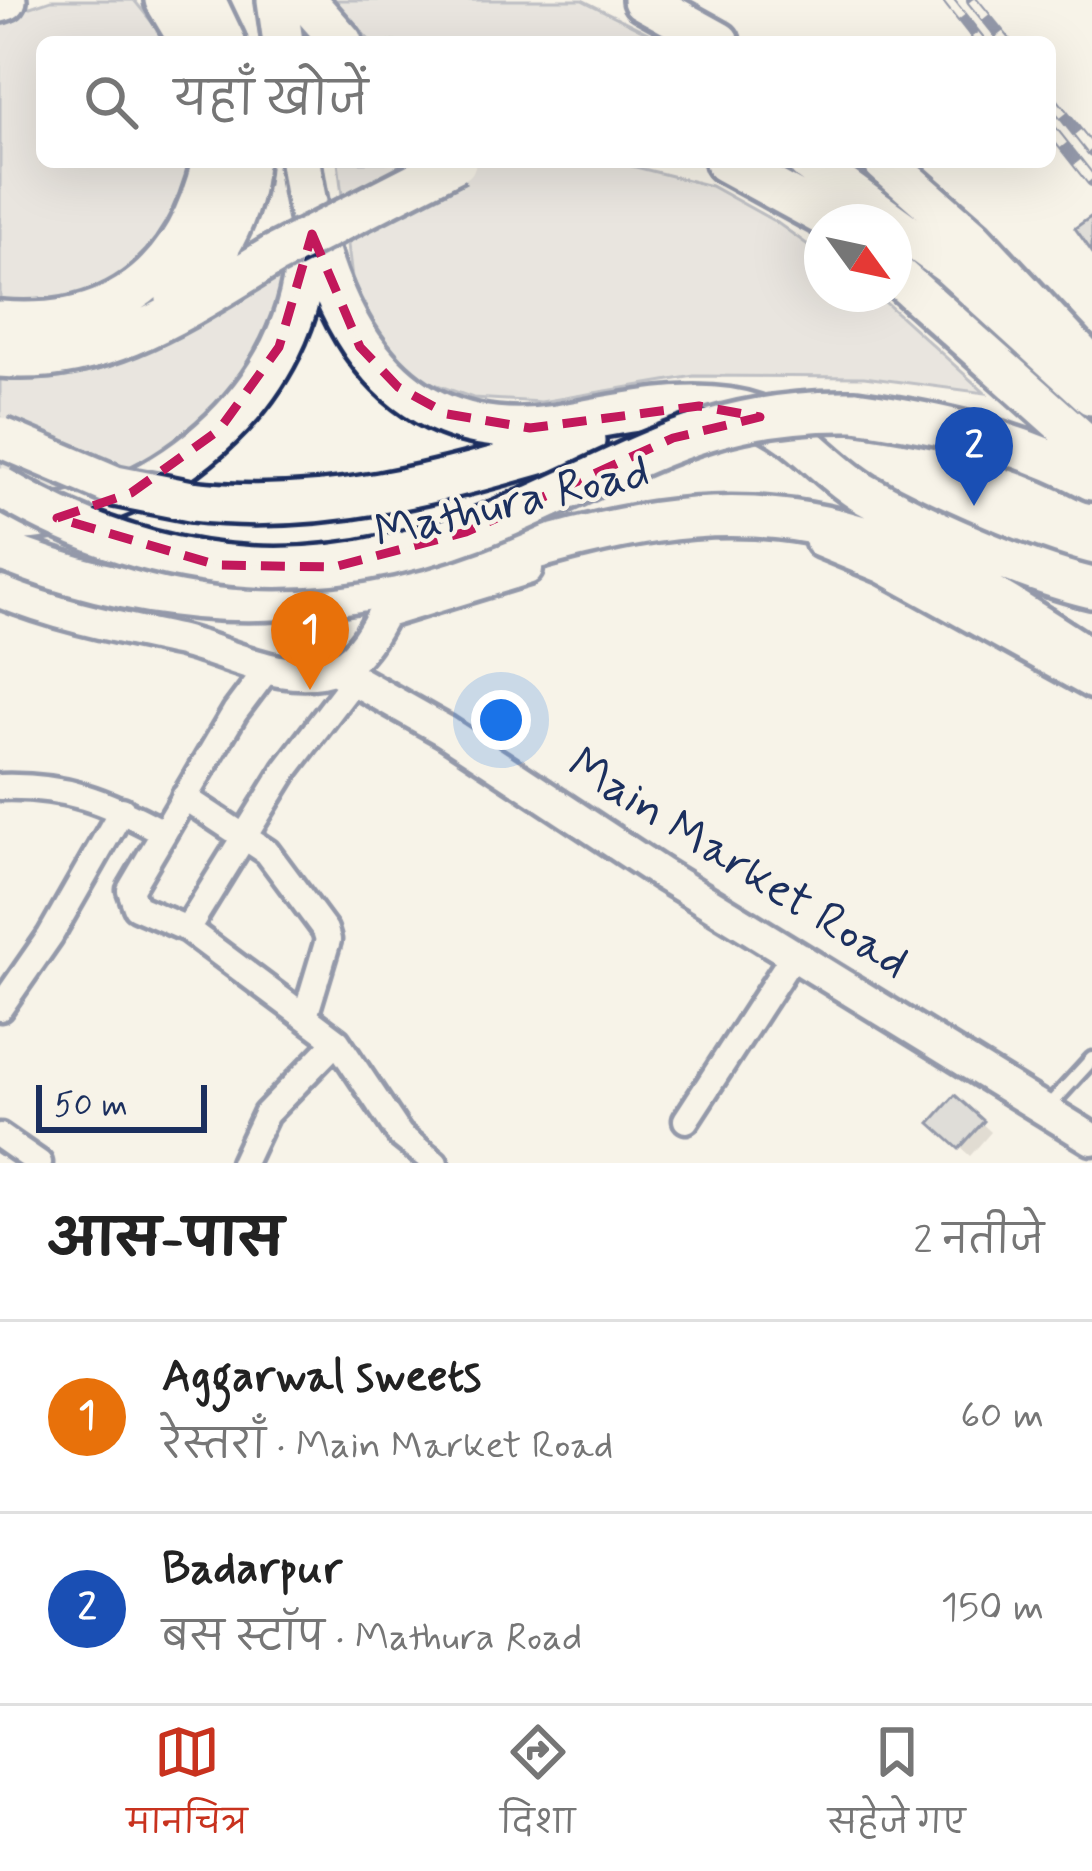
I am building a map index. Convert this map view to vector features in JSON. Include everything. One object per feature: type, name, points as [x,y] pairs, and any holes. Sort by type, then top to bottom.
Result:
[{"type":"main road","points":[[165,0],[186,36]]},
{"type":"main road","points":[[205,0],[222,36]]},
{"type":"main road","points":[[278,0],[282,36]]},
{"type":"main road","points":[[305,0],[336,36]]},
{"type":"main road","points":[[643,0],[708,36]]},
{"type":"main road","points":[[0,321],[29,324],[81,316],[141,287],[193,225],[210,168]]},
{"type":"main road","points":[[118,341],[205,271],[238,206],[246,168]]},
{"type":"main road","points":[[0,521],[33,522],[102,506],[170,471],[219,430],[261,377],[290,323],[307,247],[301,168]]},
{"type":"main road","points":[[0,357],[60,357],[163,322],[388,193],[443,168]]},
{"type":"main road","points":[[736,168],[804,205]]},
{"type":"main road","points":[[816,168],[950,265],[1092,395]]},
{"type":"main road","points":[[891,168],[972,239],[1092,369]]},
{"type":"main road","name":"Mathura Road","points":[[305,201],[323,273],[348,328],[379,369],[423,402],[501,427],[726,408],[768,420],[863,493],[1092,588]]},
{"type":"main road","points":[[912,289],[1092,450]]},
{"type":"main road","name":"Mathura Road","points":[[0,487],[70,524],[139,551],[217,565],[291,569],[334,567],[419,548],[510,515],[674,438],[796,412],[855,411],[974,431],[1024,447],[1092,480]]},
{"type":"main road","points":[[0,436],[115,486],[190,501],[280,508],[400,493],[601,436],[663,412]]},
{"type":"main road","name":"Mathura Road","points":[[0,550],[48,569],[164,599],[391,598],[621,524],[669,516],[766,517],[833,528],[898,547],[980,587],[1092,660]]},
{"type":"street","points":[[188,929],[391,598],[685,533],[781,534],[828,544],[884,568],[1092,683]]},
{"type":"street","points":[[0,592],[85,622],[182,641],[268,668],[344,674]]},
{"type":"street","points":[[268,668],[184,797],[128,897],[136,907],[188,929],[306,1013],[337,1041],[400,1135],[435,1163]]},
{"type":"street","name":"Main Market Road","points":[[344,674],[446,731],[1092,1139]]},
{"type":"street","points":[[0,787],[51,786],[122,810],[163,832]]},
{"type":"street","points":[[184,797],[243,833],[301,892],[328,935],[306,1013]]},
{"type":"street","points":[[0,1008],[61,919],[122,810]]},
{"type":"street","points":[[686,1120],[794,954]]},
{"type":"street","points":[[243,1163],[266,1114],[337,1041]]},
{"type":"street","points":[[0,1136],[39,1163]]},
{"type":"lane","points":[[1048,1108],[1092,1059]]},
{"type":"highlighted area","points":[[312,234],[360,347],[398,387],[447,414],[530,428],[699,406],[760,417],[673,438],[466,532],[334,567],[217,565],[57,518],[131,493],[219,430],[279,347]]},
{"type":"shaded area","points":[[51,0],[134,0],[163,36],[36,36],[36,168],[192,168],[180,214],[166,241],[130,275],[91,294],[48,302],[0,303],[0,17]]},
{"type":"shaded area","points":[[332,0],[582,0],[654,36],[365,36]]},
{"type":"shaded area","points":[[339,168],[640,168],[711,186],[804,242],[804,312],[896,312],[985,393],[864,377],[694,376],[541,402],[473,398],[415,377],[380,344],[352,278]]},
{"type":"shaded area","points":[[288,265],[264,338],[245,371],[197,427],[136,470],[100,487],[0,507],[0,377],[40,380],[115,364],[187,329]]},
{"type":"building","points":[[1092,216],[1092,252],[1075,228]]},
{"type":"building","points":[[955,1095],[984,1121],[959,1149],[930,1123]]},
{"type":"railway","points":[[948,0],[976,36]]},
{"type":"railway","points":[[972,0],[1001,36]]},
{"type":"railway","points":[[1056,106],[1092,151]]},
{"type":"railway","points":[[1056,136],[1092,181]]},
{"type":"place","name":"Badarpur","points":[[974,506]]},
{"type":"place","name":"Aggarwal sweets","points":[[310,690]]}]
